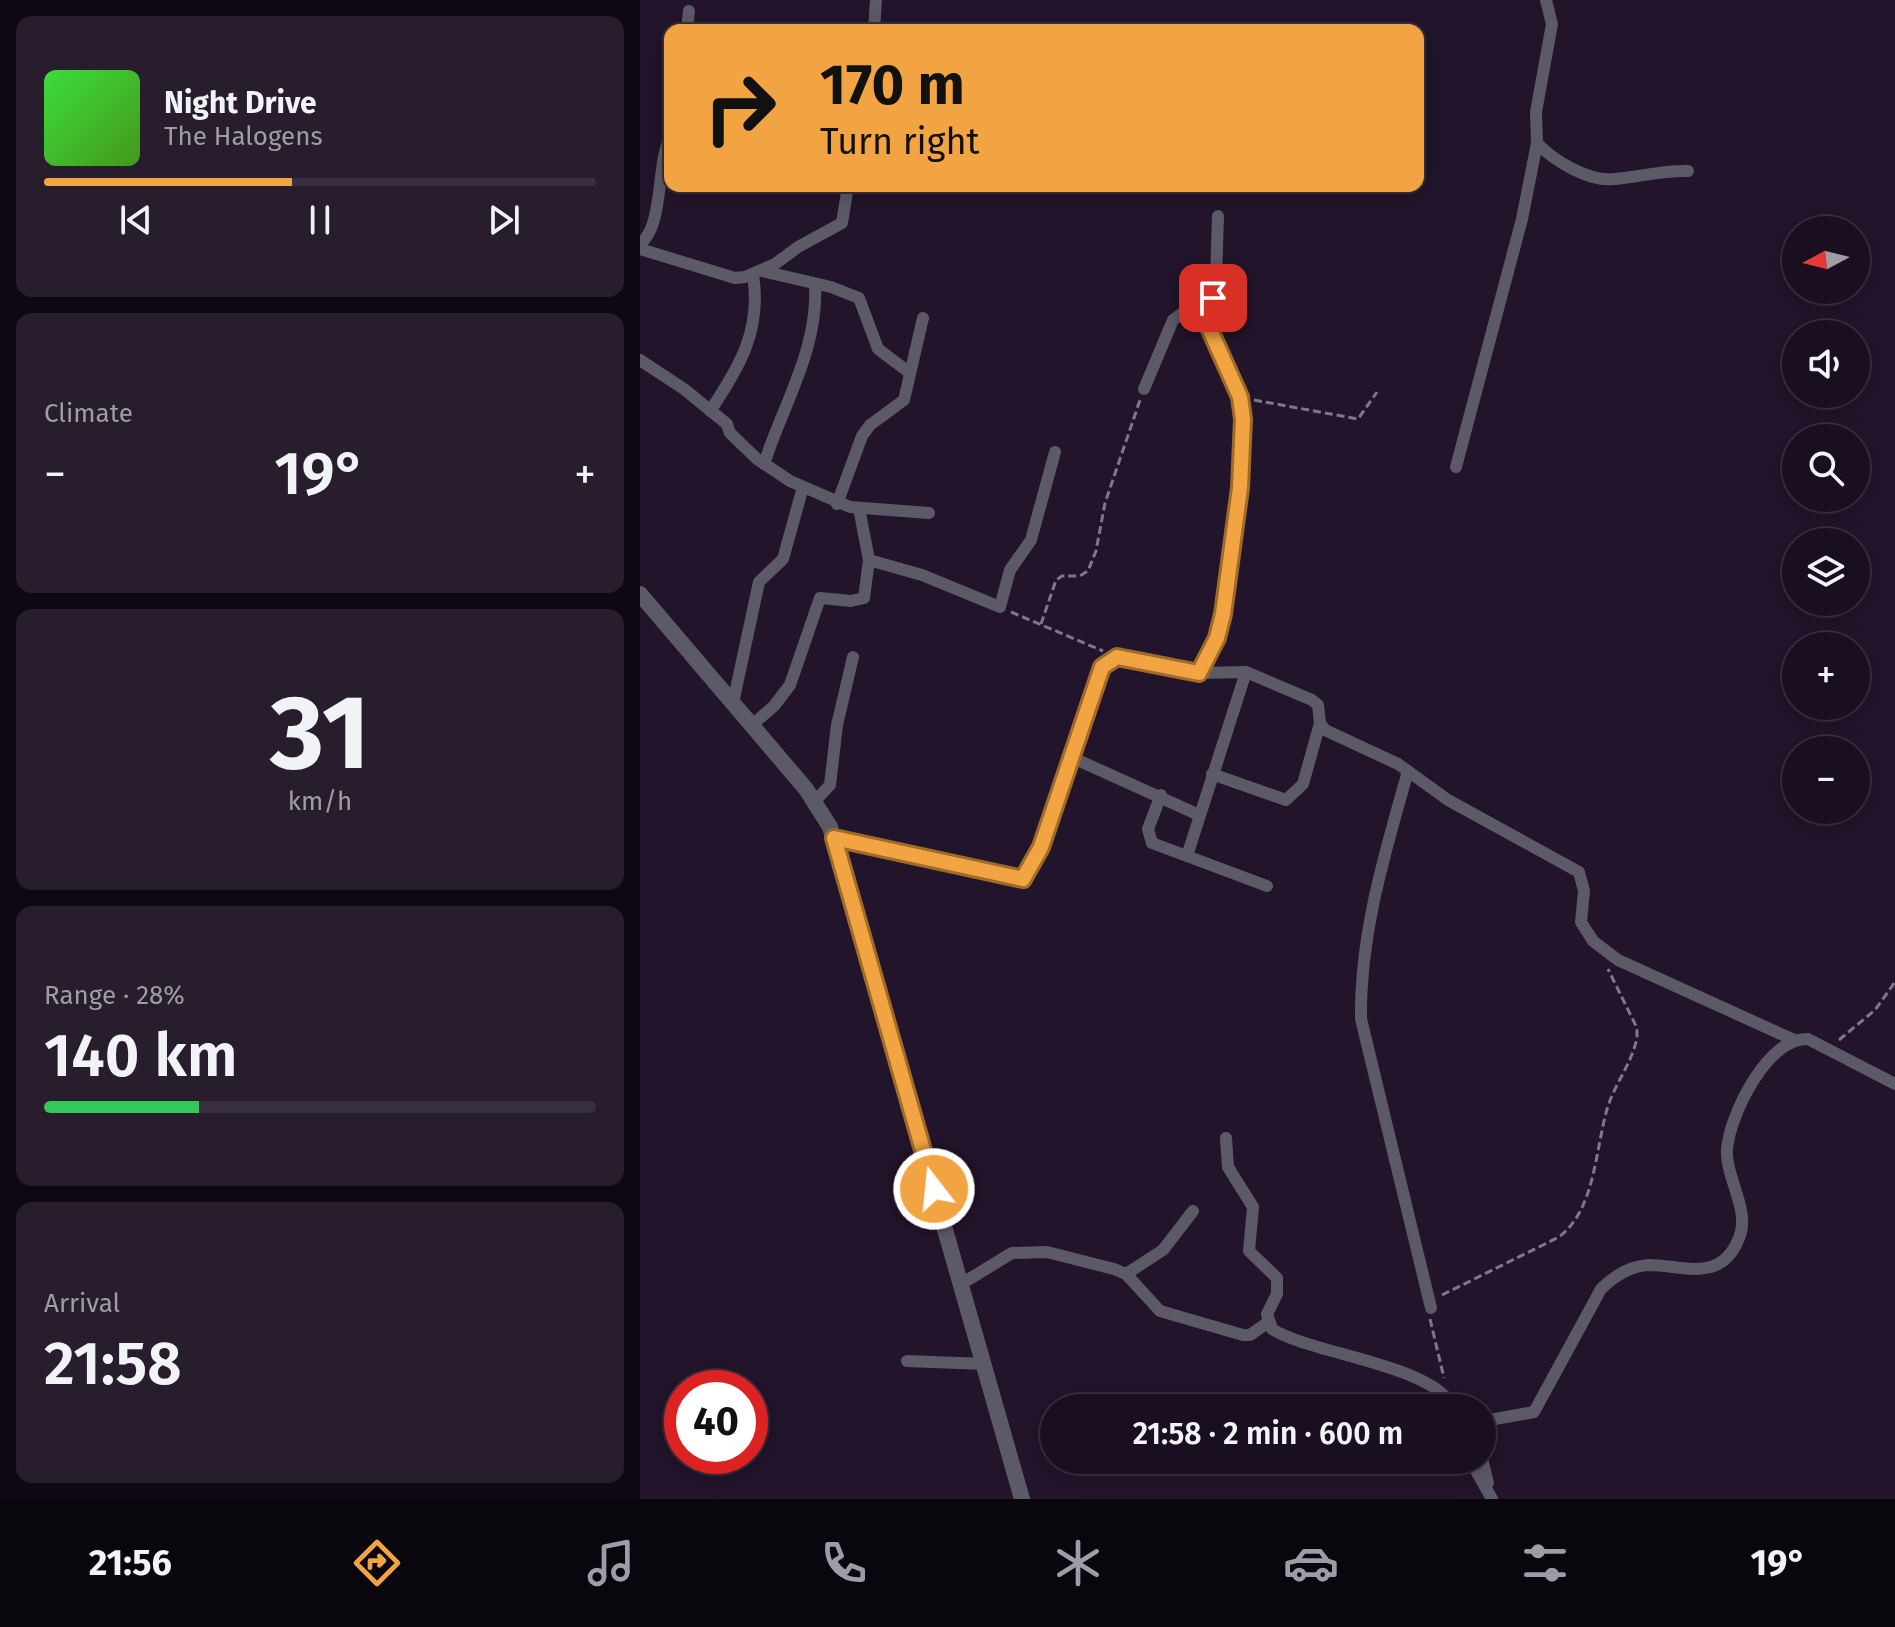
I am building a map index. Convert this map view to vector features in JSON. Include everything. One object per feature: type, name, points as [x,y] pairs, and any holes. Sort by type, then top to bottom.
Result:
[{"type":"street","points":[[874,24],[876,0]]},
{"type":"street","points":[[1456,467],[1522,219],[1537,143],[1534,125],[1552,24],[1546,0]]},
{"type":"street","points":[[688,24],[689,11]]},
{"type":"street","points":[[1537,143],[1553,157],[1597,177],[1617,179],[1654,171],[1688,171]]},
{"type":"street","points":[[664,154],[651,231],[640,246],[735,278],[757,273],[842,223],[847,192]]},
{"type":"street","points":[[1144,389],[1173,320],[1181,314],[1202,312],[1209,307],[1213,298],[1218,216]]},
{"type":"street","points":[[757,273],[815,284],[859,298],[878,349],[910,373]]},
{"type":"street","points":[[710,411],[746,354],[755,315],[757,273]]},
{"type":"street","points":[[764,464],[792,396],[809,338],[815,284]]},
{"type":"street","points":[[1199,673],[1217,638],[1223,614],[1240,488],[1243,419],[1240,397],[1202,312]]},
{"type":"street","points":[[837,504],[853,450],[870,425],[904,400],[923,318]]},
{"type":"street","points":[[640,360],[684,389],[727,424],[730,433],[764,464],[803,487],[837,504],[929,513]]},
{"type":"street","points":[[869,560],[922,575],[1000,607],[1010,570],[1031,540],[1055,452]]},
{"type":"street","points":[[733,703],[759,582],[783,559],[803,487]]},
{"type":"street","points":[[752,725],[774,706],[790,685],[816,603],[827,597],[851,601],[864,598],[869,560],[859,508]]},
{"type":"street","points":[[640,594],[815,801],[834,838],[1022,1499]]},
{"type":"street","points":[[815,801],[830,785],[837,725],[853,657]]},
{"type":"street","points":[[834,838],[1023,879],[1041,847],[1102,667],[1117,657],[1199,673],[1246,672],[1318,705],[1320,723],[1303,784],[1286,800],[1212,774]]},
{"type":"street","points":[[1187,856],[1246,672]]},
{"type":"street","points":[[1320,723],[1325,730],[1408,771],[1448,800],[1579,872],[1584,891],[1581,922],[1597,945],[1631,967],[1656,975],[1794,1040]]},
{"type":"street","points":[[1071,757],[1161,795],[1199,815]]},
{"type":"street","points":[[1408,771],[1370,907],[1360,988],[1361,1019],[1431,1308]]},
{"type":"street","points":[[1161,795],[1148,838],[1152,843],[1267,886]]},
{"type":"street","points":[[1496,1419],[1534,1412],[1601,1289],[1612,1278],[1650,1265],[1675,1270],[1702,1269],[1731,1252],[1742,1230],[1729,1167],[1730,1134],[1759,1071],[1775,1051],[1794,1040],[1808,1039],[1895,1084]]},
{"type":"street","points":[[961,1284],[1000,1259],[1027,1251],[1047,1252],[1126,1274],[1149,1302],[1172,1316],[1250,1335],[1267,1323],[1277,1294],[1277,1278],[1249,1251],[1253,1207],[1228,1167],[1226,1138]]},
{"type":"street","points":[[1126,1274],[1163,1250],[1193,1211]]},
{"type":"street","points":[[1267,1323],[1289,1338],[1392,1370],[1432,1387],[1440,1394]]},
{"type":"street","points":[[907,1361],[985,1364]]},
{"type":"street","points":[[1478,1474],[1492,1499]]},
{"type":"street","points":[[1486,1474],[1492,1499]]},
{"type":"path","points":[[1041,624],[1056,580],[1062,576],[1080,576],[1092,563],[1105,503],[1144,389]]},
{"type":"path","points":[[1240,397],[1358,419],[1377,392]]},
{"type":"path","points":[[1000,607],[1117,657]]},
{"type":"path","points":[[1449,1394],[1432,1337],[1431,1308],[1441,1295],[1559,1237],[1575,1223],[1586,1195],[1608,1107],[1637,1037],[1637,1028],[1597,945]]},
{"type":"path","points":[[1825,1046],[1853,1031],[1895,982]]},
{"type":"route","points":[[934,1189],[834,838],[1015,880],[1023,879],[1030,873],[1041,847],[1102,667],[1117,657],[1199,673],[1217,638],[1223,614],[1240,488],[1239,448],[1243,419],[1240,397],[1217,353],[1202,312],[1209,307],[1213,298]]}]
